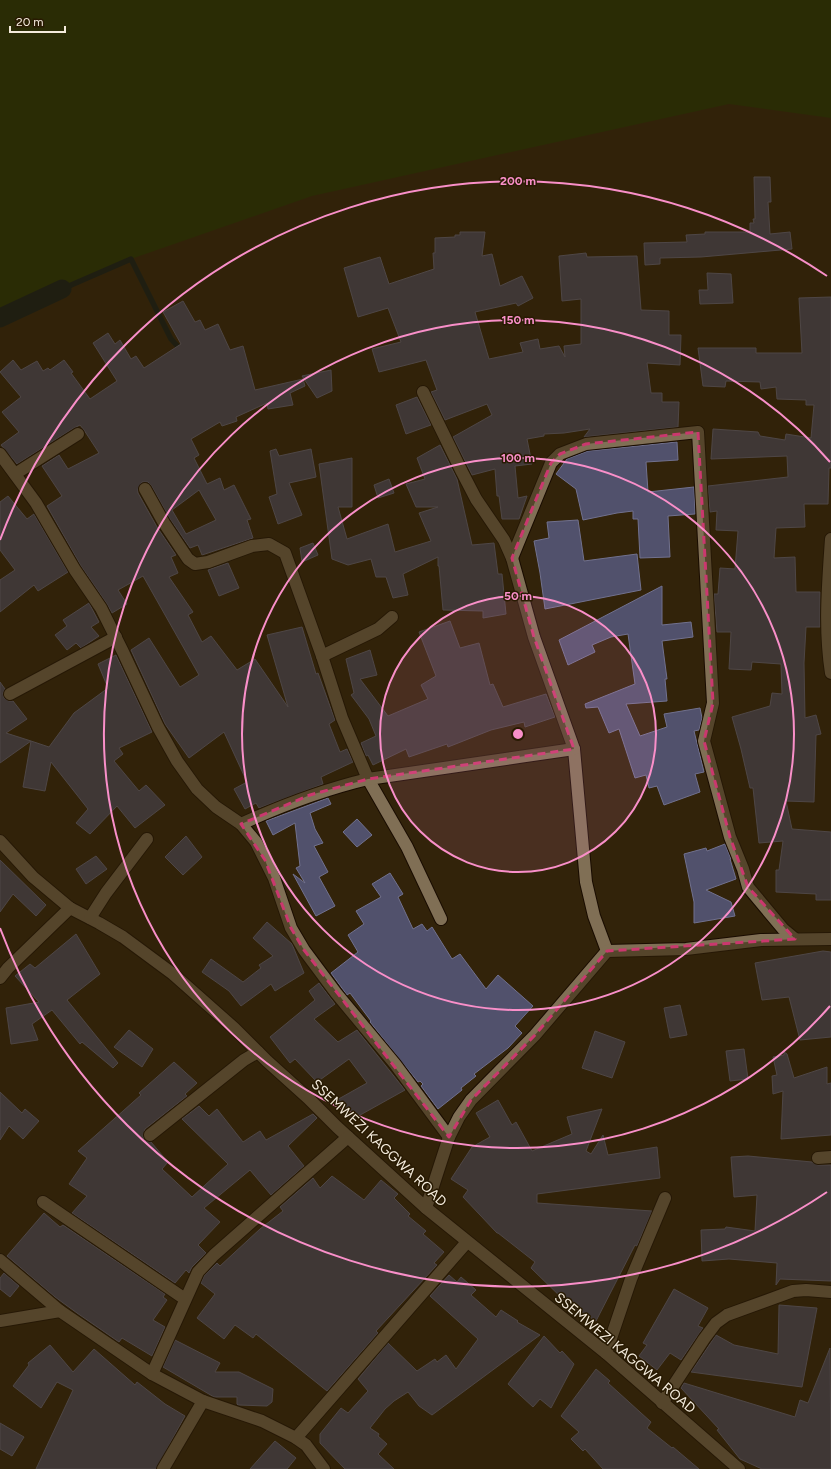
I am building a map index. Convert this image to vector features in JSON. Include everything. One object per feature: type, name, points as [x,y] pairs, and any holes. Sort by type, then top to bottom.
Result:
[{"type":"street","points":[[423,392],[469,486],[504,540],[512,558],[534,637],[574,749],[586,882],[594,916],[607,951]]},
{"type":"street","points":[[512,558],[550,463],[560,454],[586,444],[698,432],[713,703],[704,741],[730,837],[743,869],[748,887],[783,929],[795,939]]},
{"type":"street","points":[[15,474],[78,434]]},
{"type":"street","points":[[0,454],[36,503],[75,570],[101,608],[158,726],[177,761],[197,789],[216,808],[242,824],[256,842],[274,878],[291,928],[304,950],[336,993],[395,1064],[449,1137]]},
{"type":"street","points":[[145,490],[164,523],[188,559],[195,564],[208,562],[252,546],[269,544],[285,553],[322,656],[342,718],[368,779],[407,847],[441,919]]},
{"type":"street","points":[[831,539],[827,603],[829,661],[831,673]]},
{"type":"street","points":[[322,656],[378,629],[392,617]]},
{"type":"street","points":[[10,694],[116,637]]},
{"type":"street","points":[[242,824],[310,795],[368,779],[574,749]]},
{"type":"street","points":[[90,918],[106,893],[147,839]]},
{"type":"street","name":"SSEMWEZI KAGGWA ROAD","points":[[0,841],[33,876],[70,908],[123,937],[173,974],[234,1028],[348,1137],[426,1208],[606,1353],[739,1469]]},
{"type":"street","points":[[0,978],[8,968],[70,908]]},
{"type":"street","points":[[426,1208],[449,1137],[471,1100],[535,1035],[607,951],[686,949],[761,940],[831,939]]},
{"type":"street","points":[[150,1135],[244,1060],[258,1052]]},
{"type":"street","points":[[152,1374],[198,1272],[214,1255],[348,1137]]},
{"type":"street","points":[[818,1158],[831,1157]]},
{"type":"street","points":[[606,1353],[631,1278],[665,1198]]},
{"type":"street","points":[[43,1202],[185,1299]]},
{"type":"street","points":[[296,1438],[467,1242]]},
{"type":"street","points":[[0,1260],[60,1311],[152,1374],[203,1401],[262,1421],[296,1438],[306,1445],[324,1469]]},
{"type":"street","points":[[662,1403],[716,1323],[727,1316],[794,1291],[806,1290],[831,1292]]},
{"type":"street","points":[[0,1320],[60,1311]]},
{"type":"street","points":[[163,1469],[203,1401]]},
{"type":"highlighted area","points":[[698,432],[713,703],[704,741],[730,837],[748,887],[795,939],[607,951],[535,1035],[471,1100],[449,1137],[304,950],[291,928],[265,860],[241,824],[310,795],[368,779],[574,749],[534,637],[512,558],[551,463],[560,454],[586,444]]},
{"type":"green space","points":[[0,0],[831,0],[831,118],[729,104],[312,196],[131,259],[0,318]]},
{"type":"building","points":[[754,177],[770,177],[771,202],[768,202],[770,234],[790,232],[792,249],[701,257],[660,258],[660,264],[645,265],[644,243],[687,242],[686,235],[705,234],[705,232],[750,232],[750,223],[754,223],[753,219],[755,219]]},
{"type":"building","points":[[460,232],[485,232],[482,256],[492,254],[500,286],[522,276],[533,298],[518,306],[516,303],[475,312],[489,359],[523,352],[520,343],[538,339],[540,349],[559,346],[565,357],[564,346],[581,344],[581,299],[562,301],[559,256],[586,253],[587,257],[637,256],[641,310],[669,311],[669,335],[681,335],[680,365],[647,363],[651,393],[662,393],[662,402],[679,402],[678,427],[584,437],[590,429],[544,434],[544,436],[527,439],[532,464],[515,466],[518,498],[527,496],[519,519],[502,519],[499,496],[497,496],[495,469],[472,475],[453,437],[492,415],[487,404],[445,420],[431,392],[437,390],[426,360],[379,372],[372,349],[401,342],[388,308],[358,317],[344,268],[380,257],[389,284],[434,269],[433,253],[435,253],[435,238],[455,237],[455,235],[460,235]]},
{"type":"building","points":[[707,273],[731,274],[733,303],[700,304],[699,290],[708,290]]},
{"type":"building","points":[[831,297],[831,468],[829,468],[828,504],[804,504],[805,527],[776,528],[774,558],[795,557],[796,592],[820,592],[820,627],[806,627],[804,663],[805,718],[816,715],[821,734],[816,735],[814,802],[786,801],[792,829],[831,832],[831,900],[816,900],[816,894],[776,892],[776,870],[779,870],[783,841],[759,843],[753,788],[750,788],[732,717],[770,706],[772,693],[782,694],[781,664],[752,662],[751,670],[729,669],[731,632],[717,632],[714,594],[718,594],[720,568],[735,569],[738,531],[716,530],[717,511],[710,512],[708,486],[788,477],[787,456],[711,459],[713,429],[758,432],[760,436],[785,440],[786,434],[811,438],[814,405],[806,405],[806,400],[777,399],[776,387],[761,389],[760,382],[726,381],[725,387],[703,386],[698,348],[756,348],[756,353],[802,353],[799,298]]},
{"type":"building","points":[[183,301],[195,322],[200,320],[205,330],[218,324],[230,350],[243,346],[255,390],[303,379],[305,386],[290,393],[293,405],[268,409],[267,403],[236,417],[237,421],[222,426],[220,422],[191,439],[199,455],[194,458],[207,484],[220,478],[224,490],[234,485],[251,519],[247,520],[253,538],[202,555],[198,545],[190,548],[170,519],[151,485],[148,482],[142,482],[138,489],[138,493],[157,527],[176,555],[171,557],[178,573],[169,577],[193,612],[188,615],[202,642],[211,636],[237,670],[255,659],[288,707],[267,635],[302,627],[316,674],[318,673],[335,720],[329,724],[340,752],[347,749],[353,762],[321,777],[323,784],[259,808],[256,803],[245,809],[234,789],[247,782],[224,732],[189,758],[165,724],[131,650],[149,638],[180,687],[199,675],[143,576],[118,590],[127,604],[112,613],[81,566],[47,506],[62,496],[42,466],[59,455],[68,469],[99,453],[84,430],[80,425],[74,428],[17,464],[1,445],[19,432],[2,412],[21,397],[0,372],[13,360],[21,370],[37,361],[43,371],[48,368],[50,370],[64,360],[73,372],[71,373],[90,399],[117,381],[93,343],[108,333],[115,344],[120,340],[131,359],[136,356],[144,368],[181,344],[163,312]],"holes":[[[199,490],[216,520],[186,534],[172,510]]]},
{"type":"building","points":[[331,370],[332,391],[317,398],[302,376]]},
{"type":"building","points":[[417,397],[431,425],[406,434],[396,405]]},
{"type":"building","points":[[677,442],[678,460],[646,462],[648,492],[694,487],[695,514],[668,516],[670,557],[640,558],[638,519],[633,519],[633,511],[583,520],[576,489],[556,474],[567,459],[588,451]]},
{"type":"building","points":[[440,445],[457,479],[472,545],[494,543],[498,574],[502,574],[506,614],[483,618],[483,611],[443,610],[438,557],[403,574],[408,595],[393,598],[386,577],[376,577],[371,559],[348,565],[332,559],[319,464],[352,458],[352,507],[338,507],[347,539],[388,524],[395,552],[431,541],[419,513],[438,507],[416,507],[406,484],[425,479],[417,458]]},
{"type":"building","points":[[276,449],[279,456],[311,449],[316,477],[289,483],[302,515],[278,524],[269,497],[277,494],[270,451]]},
{"type":"building","points":[[389,479],[394,493],[378,498],[374,485]]},
{"type":"building","points":[[8,496],[27,519],[34,514],[68,572],[38,591],[34,585],[0,612],[0,580],[15,570],[0,550],[0,502]]},
{"type":"building","points":[[578,520],[584,561],[637,554],[641,590],[545,609],[534,541],[549,538],[547,522]]},
{"type":"building","points":[[313,543],[318,555],[302,562],[300,548]]},
{"type":"building","points":[[228,563],[239,588],[219,596],[208,570]]},
{"type":"building","points":[[662,586],[662,625],[691,622],[693,637],[662,641],[667,679],[665,679],[667,701],[626,704],[640,736],[667,727],[664,714],[700,708],[702,718],[699,730],[694,731],[704,772],[695,774],[700,792],[664,805],[657,786],[649,788],[646,775],[635,778],[619,729],[609,733],[598,707],[586,708],[585,704],[635,684],[628,634],[611,637],[592,645],[595,652],[568,665],[559,640]]},
{"type":"building","points":[[89,603],[99,622],[91,627],[99,636],[81,648],[76,643],[67,650],[55,635],[67,626],[63,620]]},
{"type":"building","points":[[450,621],[460,648],[479,643],[490,685],[493,684],[503,707],[546,694],[555,717],[525,727],[524,722],[491,730],[448,747],[447,744],[409,757],[406,749],[373,765],[368,755],[366,756],[361,743],[376,736],[369,719],[351,695],[354,693],[346,659],[370,650],[377,675],[360,679],[388,716],[428,699],[421,685],[436,676],[419,632]]},
{"type":"building","points":[[116,655],[152,732],[119,748],[123,754],[114,761],[139,791],[146,785],[165,805],[135,828],[117,806],[90,834],[76,823],[88,809],[51,762],[45,791],[23,787],[31,741],[49,747],[74,713],[108,688],[98,664]]},
{"type":"building","points":[[0,682],[5,689],[3,693],[4,698],[9,701],[13,701],[27,719],[6,733],[31,741],[0,763]]},
{"type":"building","points":[[328,798],[331,804],[310,813],[315,829],[323,843],[314,846],[328,872],[319,877],[335,906],[316,916],[293,874],[305,883],[296,868],[300,866],[295,823],[273,835],[266,821]]},
{"type":"building","points":[[357,819],[372,835],[357,847],[343,832]]},
{"type":"building","points":[[186,836],[202,857],[183,875],[165,857]]},
{"type":"building","points":[[725,844],[731,859],[736,879],[706,890],[731,902],[735,916],[694,923],[694,902],[684,854],[706,848],[707,851]]},
{"type":"building","points":[[96,856],[107,869],[86,884],[76,869]]},
{"type":"building","points":[[0,860],[46,905],[36,916],[13,894],[0,912]]},
{"type":"building","points":[[390,873],[403,894],[398,897],[413,929],[422,924],[427,931],[432,927],[452,959],[460,954],[486,989],[498,975],[533,1006],[515,1026],[522,1033],[508,1048],[474,1074],[476,1076],[461,1088],[462,1090],[438,1109],[421,1086],[423,1084],[420,1081],[418,1082],[370,1022],[371,1021],[350,993],[347,995],[331,973],[358,952],[348,935],[364,924],[356,911],[381,897],[372,884]]},
{"type":"building","points":[[267,922],[292,944],[304,973],[275,991],[271,984],[241,1006],[229,991],[202,972],[211,959],[243,982],[261,968],[259,965],[273,956],[253,938]]},
{"type":"building","points":[[76,934],[100,974],[67,1000],[118,1063],[113,1068],[82,1042],[80,1044],[52,1010],[32,1024],[38,1040],[11,1044],[6,1008],[39,1002],[15,976],[30,964],[35,968]]},
{"type":"building","points":[[823,951],[831,952],[831,1037],[800,1040],[789,997],[762,1000],[755,963]]},
{"type":"building","points":[[319,983],[335,1004],[314,1019],[338,1042],[357,1030],[405,1090],[353,1119],[335,1101],[367,1083],[349,1059],[317,1082],[295,1059],[290,1063],[270,1037],[315,1000],[309,991]]},
{"type":"building","points":[[680,1005],[687,1035],[670,1038],[664,1008]]},
{"type":"building","points":[[129,1030],[153,1049],[142,1067],[114,1047]]},
{"type":"building","points":[[595,1031],[625,1042],[612,1078],[582,1068]]},
{"type":"building","points":[[744,1049],[748,1079],[730,1081],[726,1051]]},
{"type":"building","points":[[784,1052],[787,1054],[794,1078],[827,1067],[827,1084],[831,1083],[831,1135],[781,1139],[783,1091],[773,1094],[772,1076],[777,1075],[773,1057],[784,1055]]},
{"type":"building","points":[[174,1062],[197,1083],[185,1094],[187,1096],[145,1129],[143,1136],[144,1140],[151,1142],[168,1162],[162,1169],[192,1197],[228,1164],[182,1119],[199,1106],[209,1116],[217,1109],[243,1142],[260,1131],[266,1140],[313,1114],[317,1118],[288,1146],[304,1166],[271,1195],[250,1170],[204,1208],[220,1222],[198,1245],[206,1253],[192,1267],[189,1273],[186,1270],[175,1283],[72,1213],[87,1196],[69,1184],[87,1158],[78,1151],[141,1095],[139,1093]]},
{"type":"building","points":[[0,1092],[22,1113],[25,1109],[39,1121],[23,1139],[9,1126],[0,1140]]},
{"type":"building","points":[[498,1100],[512,1125],[516,1122],[532,1151],[572,1134],[567,1117],[602,1109],[586,1151],[591,1154],[603,1135],[608,1155],[657,1147],[660,1178],[537,1194],[537,1203],[652,1211],[637,1246],[635,1245],[596,1321],[568,1304],[531,1268],[535,1262],[497,1233],[463,1197],[468,1190],[451,1179],[472,1147],[490,1137],[476,1113]]},
{"type":"building","points":[[748,1156],[812,1162],[818,1165],[831,1165],[831,1281],[780,1279],[776,1285],[777,1263],[729,1259],[702,1261],[701,1230],[725,1229],[726,1227],[755,1231],[757,1195],[734,1197],[731,1157]]},
{"type":"building","points":[[332,1176],[364,1200],[381,1180],[398,1194],[394,1198],[410,1214],[408,1216],[426,1231],[423,1234],[444,1252],[434,1263],[437,1265],[376,1331],[378,1333],[327,1391],[256,1334],[253,1338],[235,1325],[224,1339],[197,1318],[215,1294],[201,1283],[204,1276],[217,1263],[220,1266],[260,1229],[283,1211],[280,1207],[313,1178],[320,1188]]},
{"type":"building","points":[[44,1213],[60,1227],[63,1225],[165,1294],[163,1297],[167,1300],[153,1320],[165,1327],[152,1356],[122,1338],[119,1342],[55,1297],[7,1256]]},
{"type":"building","points":[[4,1273],[19,1286],[10,1297],[0,1289],[0,1278]]},
{"type":"building","points":[[449,1275],[457,1282],[461,1277],[476,1290],[471,1295],[496,1317],[501,1310],[518,1321],[517,1322],[540,1335],[432,1415],[419,1406],[408,1392],[394,1401],[385,1409],[370,1428],[379,1434],[378,1436],[387,1444],[378,1454],[394,1469],[345,1469],[320,1443],[320,1434],[341,1408],[348,1413],[368,1391],[358,1379],[388,1343],[417,1371],[435,1359],[437,1362],[446,1355],[456,1369],[478,1339],[430,1296]]},
{"type":"building","points":[[674,1289],[708,1308],[698,1326],[703,1328],[681,1360],[670,1353],[657,1370],[639,1356],[647,1345],[643,1343]]},
{"type":"building","points":[[779,1305],[817,1308],[802,1387],[691,1372],[716,1335],[734,1345],[778,1354]]},
{"type":"building","points":[[544,1336],[560,1353],[562,1351],[574,1364],[551,1408],[540,1399],[533,1407],[508,1384]]},
{"type":"building","points":[[175,1340],[220,1363],[215,1372],[239,1372],[273,1389],[272,1402],[267,1406],[238,1405],[237,1397],[214,1397],[163,1367]]},
{"type":"building","points":[[50,1345],[73,1372],[94,1349],[135,1385],[137,1382],[165,1404],[185,1416],[156,1469],[36,1469],[73,1390],[57,1382],[41,1408],[13,1386],[29,1365],[28,1363]]},
{"type":"building","points":[[830,1348],[831,1469],[762,1469],[740,1459],[717,1430],[719,1429],[681,1388],[684,1383],[795,1417],[800,1400],[808,1403]]},
{"type":"building","points":[[596,1369],[610,1381],[608,1383],[651,1422],[647,1428],[699,1469],[603,1469],[585,1449],[583,1451],[571,1439],[579,1432],[561,1416]]},
{"type":"building","points":[[0,1423],[24,1437],[12,1456],[0,1449]]},
{"type":"building","points":[[275,1441],[296,1458],[287,1469],[250,1469]]},
{"type":"waterway","points":[[62,289],[131,259],[171,339],[182,351]]},
{"type":"waterway","points":[[0,318],[62,289]]}]
